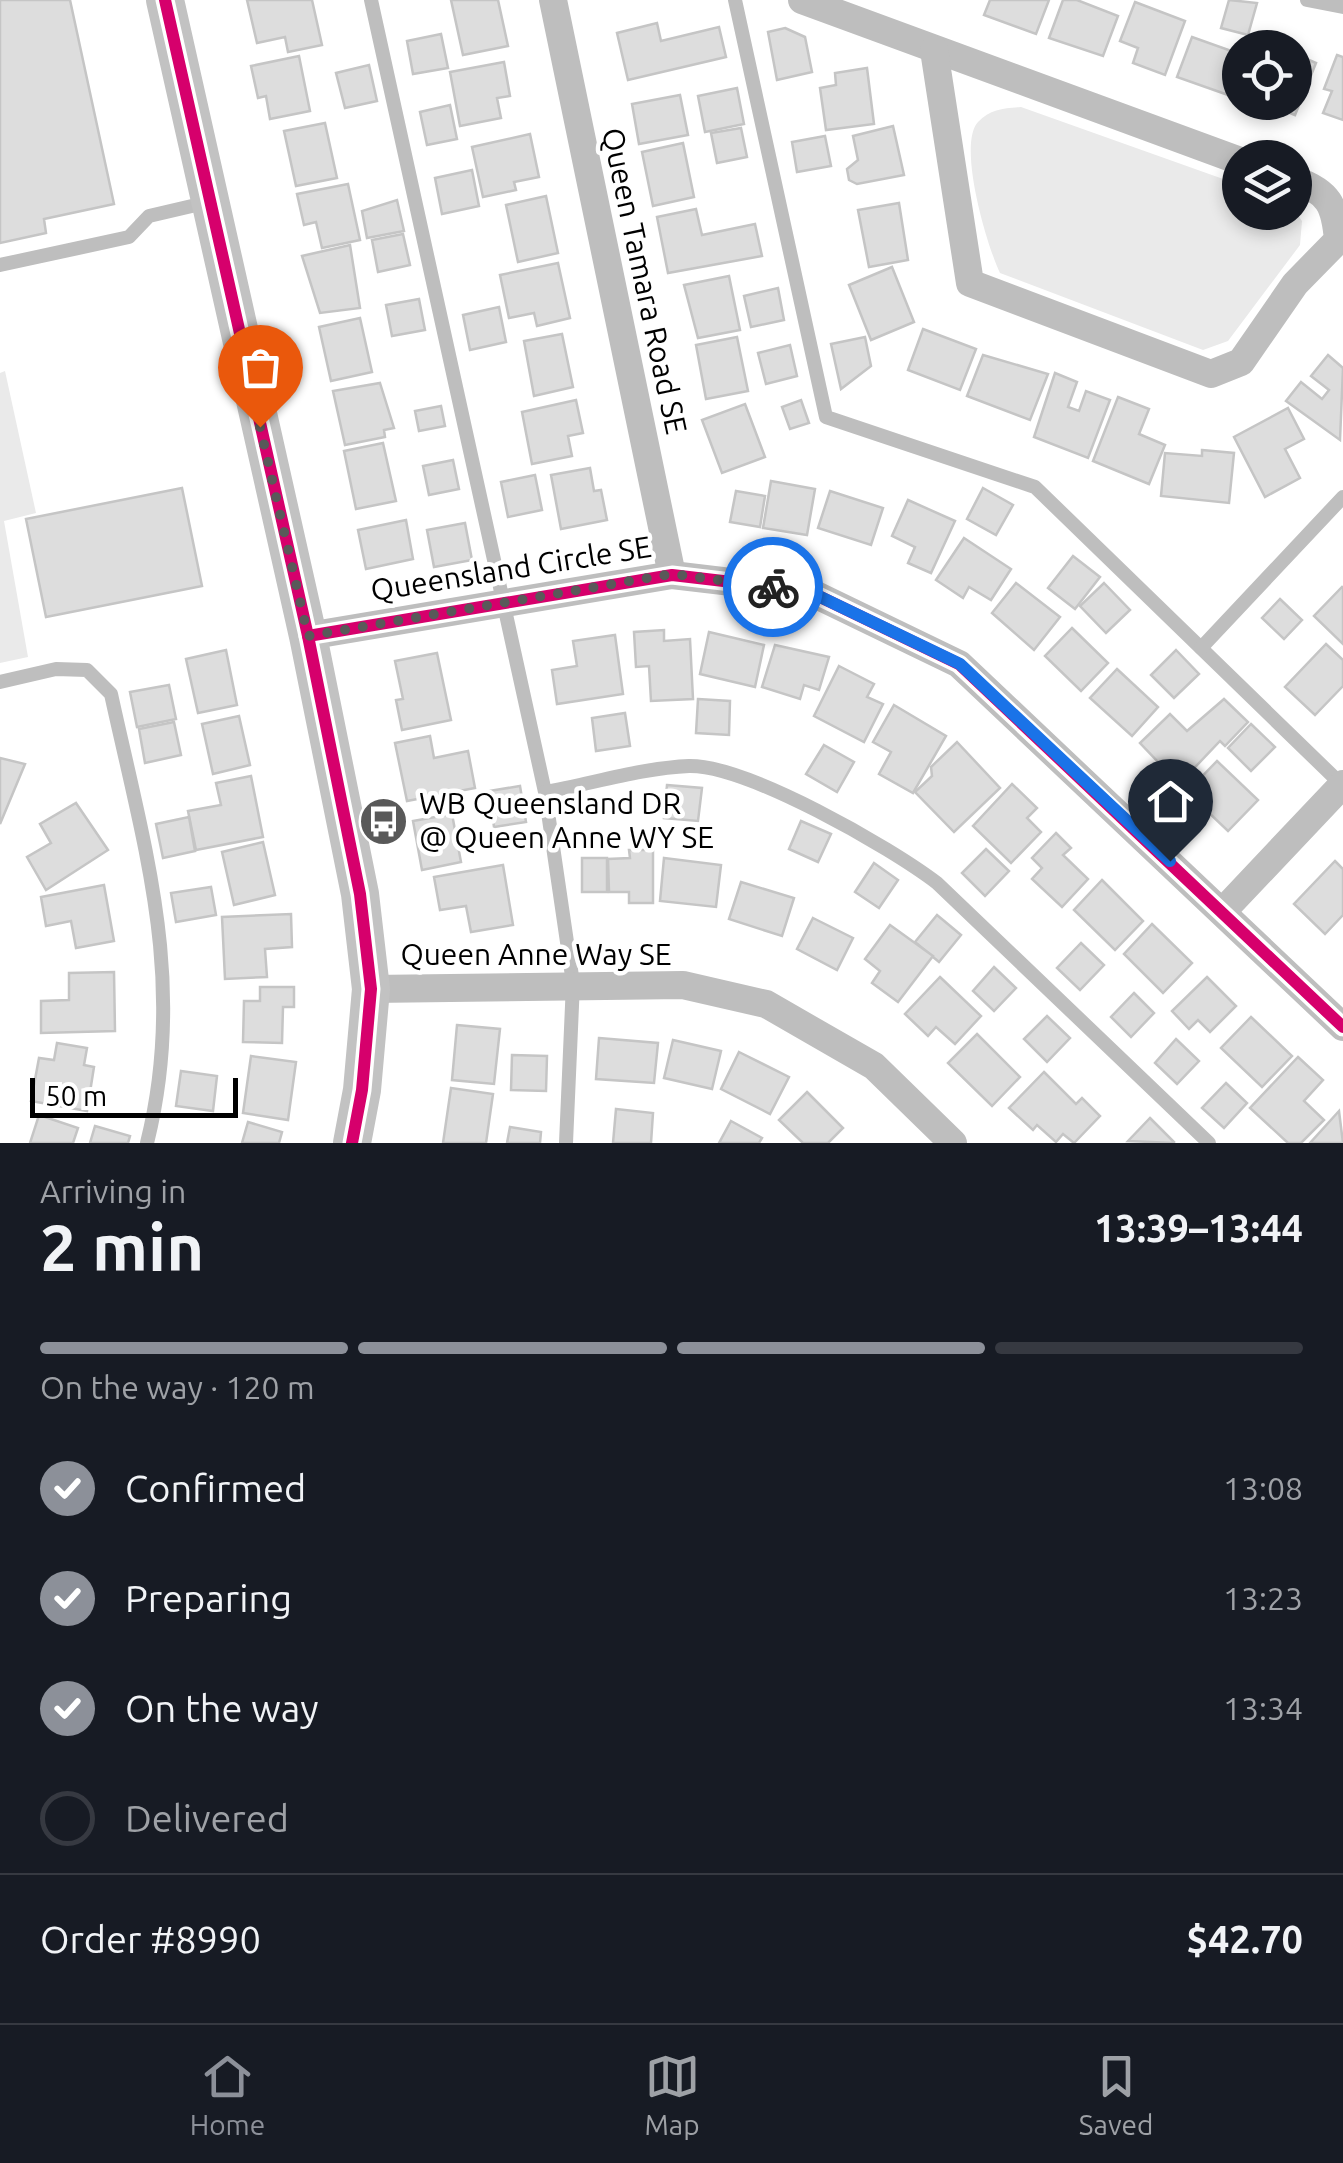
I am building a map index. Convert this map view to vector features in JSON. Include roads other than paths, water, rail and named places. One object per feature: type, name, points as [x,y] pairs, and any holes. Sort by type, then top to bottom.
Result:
[{"type":"street","points":[[165,0],[308,636],[360,894],[370,989],[362,1090],[352,1143]]},
{"type":"street","name":"Queen Tamara Road SE","points":[[553,0],[672,574]]},
{"type":"street","points":[[802,0],[1222,154]]},
{"type":"street","points":[[934,50],[970,283],[1211,374],[1241,362],[1295,284],[1338,240],[1335,208],[1322,190],[1312,186]]},
{"type":"street","name":"Queensland Circle SE","points":[[308,636],[672,574],[808,591],[960,664],[1343,1027]]},
{"type":"street","points":[[1223,910],[1343,785]]},
{"type":"street","name":"Queen Anne Way SE","points":[[370,989],[573,983],[682,985],[766,1004],[874,1066],[953,1143]]},
{"type":"lane","points":[[372,0],[545,792],[573,983],[566,1143]]},
{"type":"lane","points":[[735,0],[826,418],[1034,487],[1343,785]]},
{"type":"lane","points":[[1308,0],[1343,7]]},
{"type":"lane","points":[[0,265],[129,237],[149,216],[210,202]]},
{"type":"lane","points":[[1202,648],[1343,497]]},
{"type":"lane","points":[[0,682],[56,670],[87,670],[111,694],[162,928],[161,1088],[147,1143]]},
{"type":"lane","points":[[545,792],[691,766],[759,784],[895,851],[937,884],[1208,1143]]},
{"type":"place","name":"WB Queensland DR @ Queen Anne WY SE","points":[[384,821]]}]
